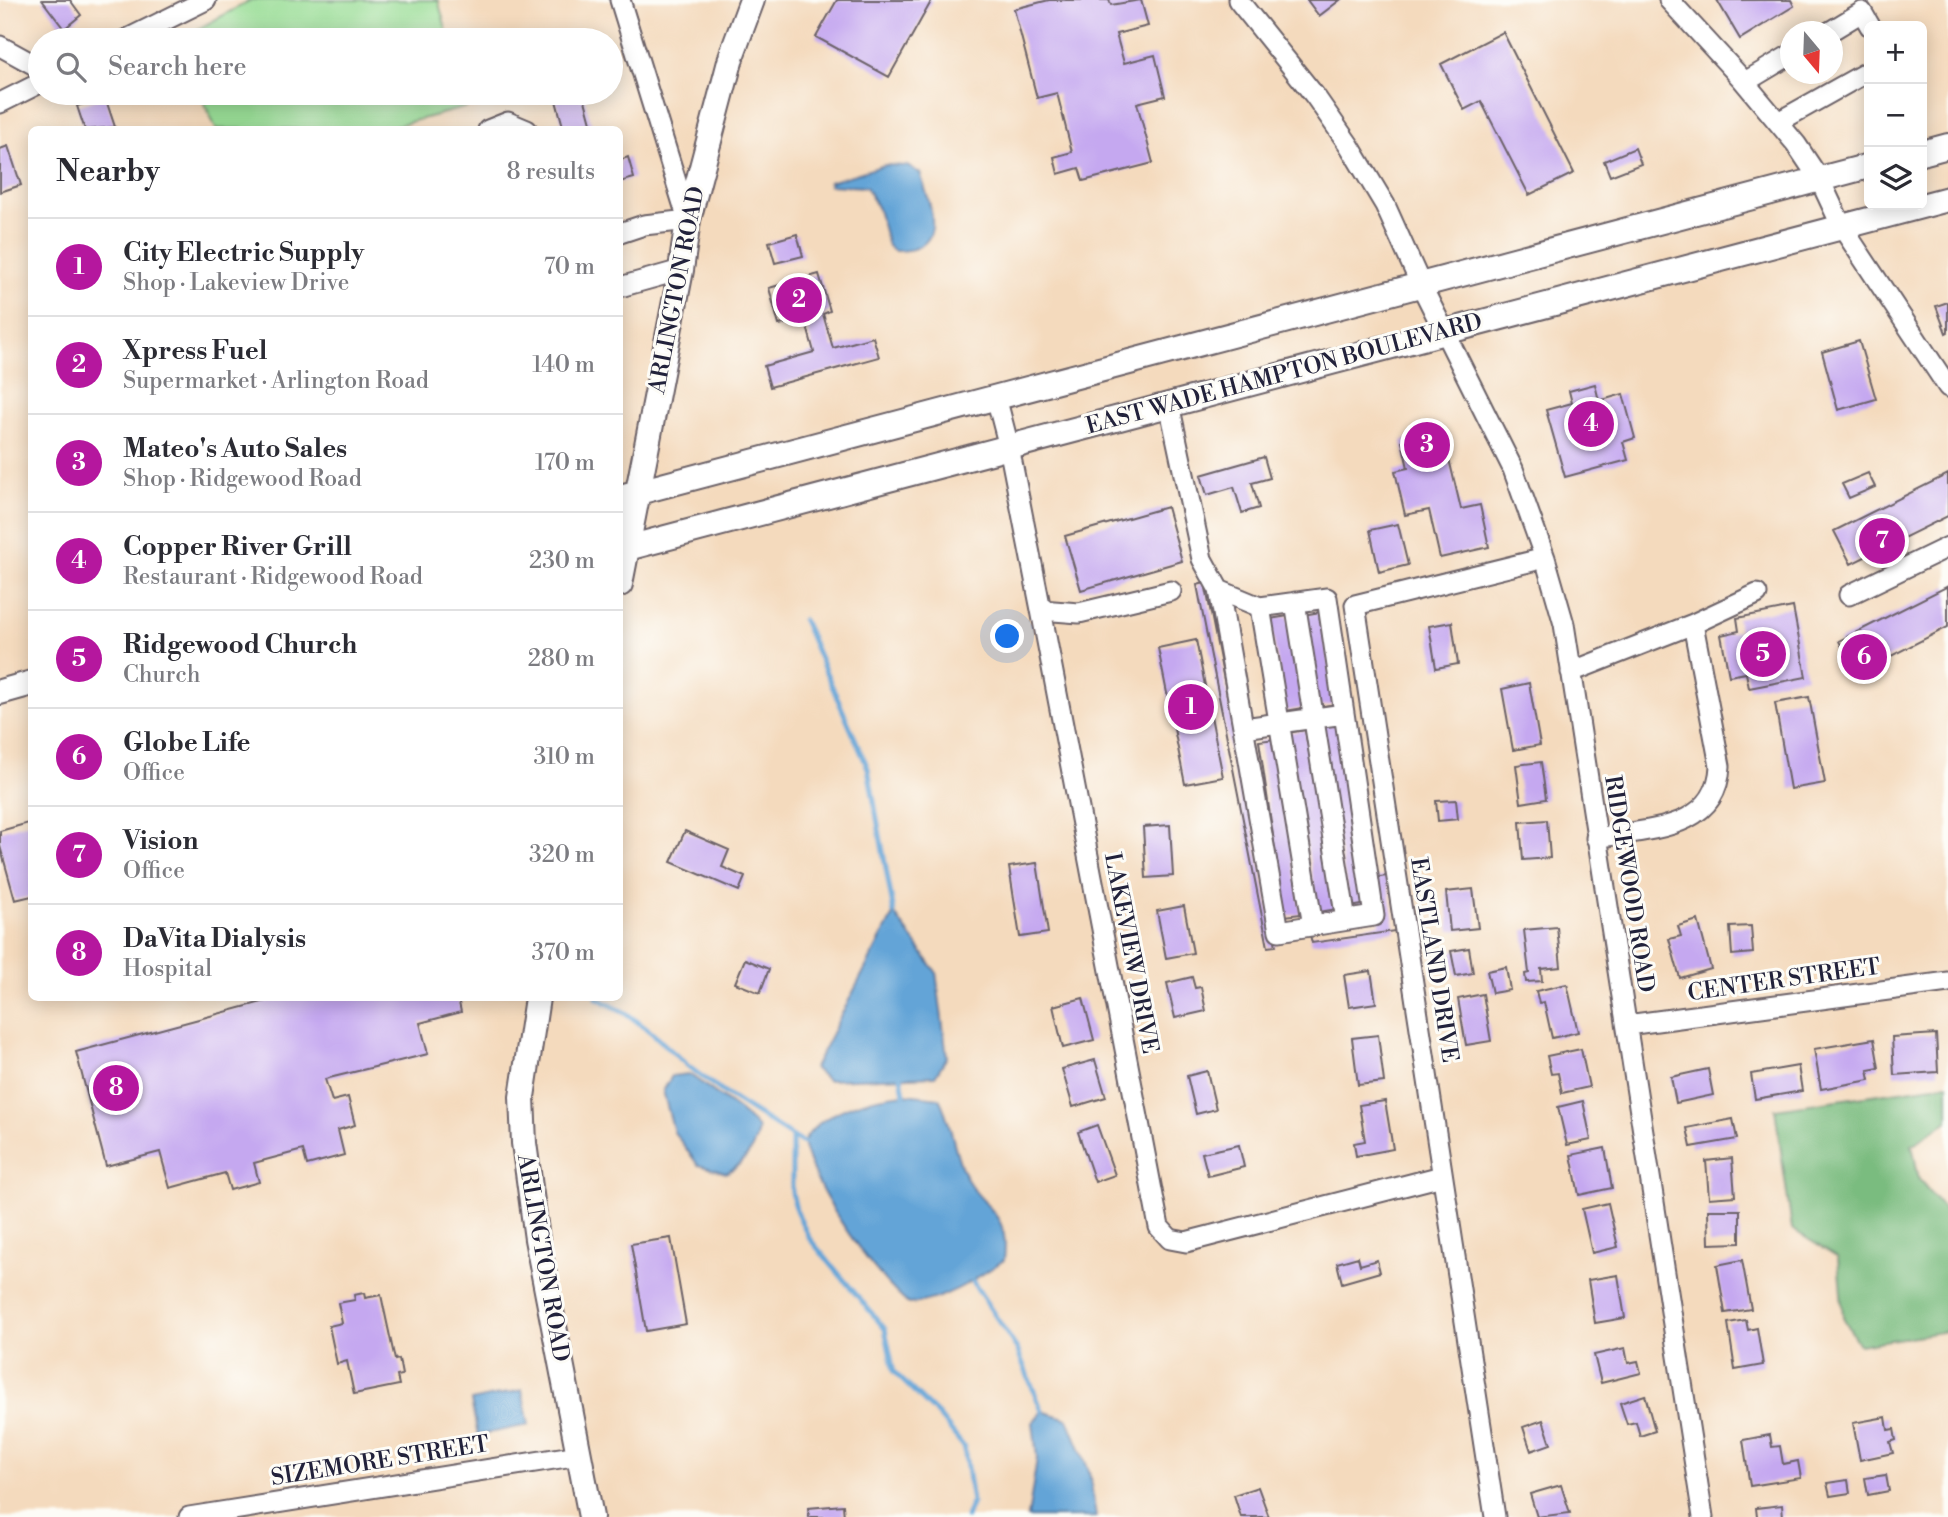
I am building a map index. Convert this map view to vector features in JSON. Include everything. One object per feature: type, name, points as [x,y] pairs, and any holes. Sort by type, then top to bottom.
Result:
[{"type":"main road","name":"ARLINGTON ROAD","points":[[623,549],[628,495],[681,270],[688,220],[732,54],[752,0]]},
{"type":"main road","points":[[1927,152],[1948,146]]},
{"type":"main road","points":[[628,495],[1864,167]]},
{"type":"main road","name":"EAST WADE HAMPTON BOULEVARD","points":[[623,549],[1948,200]]},
{"type":"main road","points":[[0,692],[28,684]]},
{"type":"main road","name":"ARLINGTON ROAD","points":[[537,1001],[522,1097],[524,1143],[537,1239],[591,1517]]},
{"type":"street","points":[[149,28],[206,0]]},
{"type":"street","points":[[620,0],[688,220],[644,225],[623,232]]},
{"type":"street","name":"RIDGEWOOD ROAD","points":[[1238,0],[1349,145],[1385,205],[1420,285],[1503,447],[1545,558],[1564,624],[1595,838],[1627,1025],[1703,1517]]},
{"type":"street","points":[[1670,0],[1779,122],[1820,180],[1842,227],[1948,387]]},
{"type":"street","points":[[1843,24],[1862,12],[1867,21]]},
{"type":"street","points":[[0,46],[28,61]]},
{"type":"street","points":[[1745,82],[1780,61]]},
{"type":"street","points":[[1779,122],[1864,74]]},
{"type":"street","points":[[0,103],[28,89]]},
{"type":"street","points":[[498,126],[508,122],[518,126]]},
{"type":"street","points":[[623,286],[681,270]]},
{"type":"street","name":"LAKEVIEW DRIVE","points":[[996,397],[1009,447],[1159,1227],[1170,1238],[1186,1242],[1442,1176]]},
{"type":"street","points":[[1169,404],[1202,559],[1219,590],[1279,931],[1374,916],[1327,598],[1260,607],[1219,590]]},
{"type":"street","points":[[1849,595],[1948,547]]},
{"type":"street","name":"EASTLAND DRIVE","points":[[1495,1517],[1355,605],[1545,558]]},
{"type":"street","points":[[1041,610],[1079,613],[1171,591]]},
{"type":"street","points":[[1571,672],[1693,624],[1758,594]]},
{"type":"street","points":[[1295,602],[1346,920]]},
{"type":"street","points":[[1260,607],[1313,926]]},
{"type":"street","points":[[1595,838],[1681,821],[1696,815],[1712,800],[1719,786],[1720,766],[1693,624]]},
{"type":"street","points":[[1244,728],[1344,714]]},
{"type":"street","name":"CENTER STREET","points":[[1627,1025],[1948,982]]},
{"type":"street","name":"SIZEMORE STREET","points":[[189,1517],[579,1455]]},
{"type":"green space","points":[[251,0],[438,0],[446,28],[200,28]]},
{"type":"green space","points":[[205,105],[467,107],[394,126],[215,126]]},
{"type":"green space","points":[[1948,1084],[1948,1121],[1912,1145],[1919,1179],[1948,1214],[1948,1331],[1859,1345],[1843,1317],[1838,1258],[1792,1229],[1775,1109]]},
{"type":"water","points":[[885,165],[907,166],[920,173],[925,187],[932,214],[930,237],[923,244],[911,249],[894,251],[888,246],[878,209],[866,187],[830,185],[829,182]]},
{"type":"water","points":[[894,913],[936,972],[947,1057],[935,1076],[827,1080],[814,1068]]},
{"type":"water","points":[[689,1074],[740,1111],[758,1128],[748,1155],[726,1173],[698,1165],[674,1132],[663,1091],[672,1076]]},
{"type":"water","points":[[904,1094],[939,1098],[963,1171],[977,1194],[998,1219],[1005,1243],[1004,1260],[982,1275],[946,1294],[908,1304],[861,1251],[831,1207],[809,1163],[803,1143],[821,1122],[833,1114],[862,1102]]},
{"type":"water","points":[[522,1390],[529,1425],[478,1435],[471,1401]]},
{"type":"water","points":[[1042,1411],[1068,1419],[1089,1471],[1096,1517],[1028,1517],[1037,1458],[1033,1422]]},
{"type":"building","points":[[42,0],[70,0],[81,15],[63,28]]},
{"type":"building","points":[[837,0],[932,0],[889,77],[816,37]]},
{"type":"building","points":[[1049,0],[1109,0],[1111,5],[1141,0],[1148,26],[1116,34],[1124,63],[1155,55],[1165,96],[1137,103],[1153,163],[1083,181],[1079,168],[1058,174],[1054,157],[1072,152],[1057,93],[1037,98],[1014,9]]},
{"type":"building","points":[[1307,0],[1340,0],[1319,16]]},
{"type":"building","points":[[1717,0],[1791,0],[1794,6],[1740,39]]},
{"type":"building","points":[[1503,32],[1574,173],[1529,195],[1481,101],[1464,110],[1441,64]]},
{"type":"building","points":[[108,105],[115,126],[84,126],[77,106]]},
{"type":"building","points":[[557,105],[586,105],[592,126],[563,126]]},
{"type":"building","points":[[8,146],[21,185],[0,192],[0,149]]},
{"type":"building","points":[[1635,148],[1641,164],[1610,176],[1604,161]]},
{"type":"building","points":[[628,157],[634,178],[623,181],[623,159]]},
{"type":"building","points":[[797,234],[803,256],[775,263],[769,242]]},
{"type":"building","points":[[819,274],[830,311],[823,314],[833,348],[873,337],[879,357],[770,387],[764,366],[814,352],[805,319],[779,325],[769,288]]},
{"type":"building","points":[[1948,302],[1948,332],[1946,333],[1936,306]]},
{"type":"building","points":[[1859,341],[1876,399],[1838,410],[1822,352]]},
{"type":"building","points":[[1595,384],[1599,401],[1623,394],[1635,438],[1623,442],[1628,460],[1565,477],[1546,410],[1572,403],[1569,391]]},
{"type":"building","points":[[1437,433],[1442,438],[1446,460],[1449,459],[1461,509],[1480,505],[1489,547],[1440,558],[1429,510],[1405,515],[1395,471],[1408,468],[1402,441]]},
{"type":"building","points":[[1264,457],[1270,478],[1252,483],[1259,508],[1242,513],[1234,487],[1207,495],[1201,475]]},
{"type":"building","points":[[1868,473],[1875,487],[1849,498],[1842,484]]},
{"type":"building","points":[[1948,474],[1948,516],[1851,564],[1834,531]]},
{"type":"building","points":[[1167,507],[1182,561],[1081,590],[1065,536]]},
{"type":"building","points":[[1398,524],[1408,565],[1379,572],[1370,530]]},
{"type":"building","points":[[1205,583],[1276,946],[1268,947],[1197,585]]},
{"type":"building","points":[[1948,586],[1948,627],[1856,674],[1839,641]]},
{"type":"building","points":[[1793,607],[1806,677],[1749,688],[1746,673],[1729,676],[1721,635],[1739,631],[1737,618]]},
{"type":"building","points":[[1320,612],[1336,704],[1318,707],[1303,615]]},
{"type":"building","points":[[1288,616],[1303,708],[1286,711],[1270,619]]},
{"type":"building","points":[[1452,622],[1458,664],[1436,668],[1429,626]]},
{"type":"building","points":[[1196,640],[1223,777],[1185,784],[1158,648]]},
{"type":"building","points":[[1529,683],[1540,745],[1513,750],[1502,689]]},
{"type":"building","points":[[1809,697],[1825,783],[1790,789],[1775,703]]},
{"type":"building","points":[[1337,723],[1368,904],[1350,907],[1319,725]]},
{"type":"building","points":[[1305,730],[1337,909],[1319,912],[1287,733]]},
{"type":"building","points":[[1275,739],[1301,914],[1285,916],[1259,741]]},
{"type":"building","points":[[1541,762],[1546,799],[1521,803],[1516,765]]},
{"type":"building","points":[[1456,800],[1458,819],[1438,821],[1436,801]]},
{"type":"building","points":[[1547,820],[1550,858],[1523,860],[1520,822]]},
{"type":"building","points":[[28,823],[28,897],[15,900],[0,846],[0,831]]},
{"type":"building","points":[[1170,825],[1173,876],[1146,878],[1143,827]]},
{"type":"building","points":[[685,831],[729,850],[722,867],[745,877],[739,891],[671,862]]},
{"type":"building","points":[[1037,863],[1048,933],[1020,937],[1009,867]]},
{"type":"building","points":[[1387,876],[1395,931],[1312,943],[1310,935],[1380,924],[1373,878]]},
{"type":"building","points":[[1473,889],[1478,928],[1450,931],[1446,892]]},
{"type":"building","points":[[1184,906],[1193,953],[1166,958],[1157,911]]},
{"type":"building","points":[[1698,920],[1711,969],[1680,978],[1669,939],[1681,936],[1678,926]]},
{"type":"building","points":[[1751,926],[1753,953],[1732,955],[1730,927]]},
{"type":"building","points":[[1557,927],[1561,967],[1541,969],[1542,981],[1526,982],[1525,974],[1529,973],[1524,930]]},
{"type":"building","points":[[1469,948],[1473,973],[1456,976],[1451,951]]},
{"type":"building","points":[[745,959],[769,969],[760,993],[735,983]]},
{"type":"building","points":[[1506,967],[1510,990],[1492,993],[1487,971]]},
{"type":"building","points":[[1371,971],[1376,1003],[1349,1007],[1344,975]]},
{"type":"building","points":[[1192,977],[1195,988],[1201,987],[1206,1011],[1175,1018],[1167,983]]},
{"type":"building","points":[[1567,984],[1578,1032],[1552,1038],[1544,1002],[1539,1003],[1536,991]]},
{"type":"building","points":[[1483,994],[1491,1041],[1466,1045],[1458,999]]},
{"type":"building","points":[[1083,998],[1094,1040],[1063,1048],[1053,1006]]},
{"type":"building","points":[[266,1001],[459,1001],[461,1012],[420,1023],[428,1054],[325,1079],[332,1101],[348,1097],[355,1125],[338,1130],[344,1155],[307,1165],[303,1150],[254,1163],[259,1182],[230,1190],[225,1173],[170,1188],[160,1152],[106,1166],[76,1052]]},
{"type":"building","points":[[1936,1034],[1938,1072],[1894,1075],[1892,1037]]},
{"type":"building","points":[[1378,1035],[1384,1082],[1358,1085],[1352,1038]]},
{"type":"building","points":[[1874,1039],[1879,1068],[1868,1070],[1870,1080],[1821,1089],[1814,1049]]},
{"type":"building","points":[[1581,1049],[1589,1087],[1562,1093],[1558,1073],[1551,1074],[1547,1056]]},
{"type":"building","points":[[1095,1060],[1106,1097],[1073,1107],[1062,1069]]},
{"type":"building","points":[[1798,1066],[1802,1091],[1755,1099],[1751,1074]]},
{"type":"building","points":[[1708,1069],[1713,1095],[1676,1103],[1671,1077]]},
{"type":"building","points":[[1207,1071],[1216,1109],[1196,1114],[1187,1076]]},
{"type":"building","points":[[1385,1101],[1393,1149],[1356,1156],[1354,1143],[1365,1141],[1359,1105]]},
{"type":"building","points":[[1583,1101],[1591,1140],[1567,1145],[1558,1107]]},
{"type":"building","points":[[1733,1119],[1737,1139],[1691,1147],[1687,1128]]},
{"type":"building","points":[[1097,1125],[1115,1175],[1095,1182],[1078,1132]]},
{"type":"building","points":[[1239,1145],[1244,1167],[1208,1176],[1202,1153]]},
{"type":"building","points":[[1605,1148],[1612,1188],[1579,1195],[1571,1155]]},
{"type":"building","points":[[1732,1158],[1735,1196],[1709,1198],[1706,1161]]},
{"type":"building","points":[[1608,1203],[1618,1247],[1592,1253],[1582,1209]]},
{"type":"building","points":[[1708,1210],[1740,1210],[1740,1243],[1709,1244]]},
{"type":"building","points":[[671,1238],[686,1324],[646,1331],[631,1244]]},
{"type":"building","points":[[1358,1257],[1360,1265],[1377,1260],[1380,1272],[1342,1283],[1337,1263]]},
{"type":"building","points":[[1742,1260],[1751,1309],[1725,1313],[1717,1265]]},
{"type":"building","points":[[1618,1275],[1625,1318],[1595,1323],[1588,1280]]},
{"type":"building","points":[[364,1293],[365,1298],[381,1295],[395,1360],[399,1359],[402,1375],[397,1376],[399,1385],[354,1394],[347,1361],[337,1364],[329,1326],[342,1323],[338,1303],[355,1300],[354,1295]]},
{"type":"building","points":[[1746,1320],[1748,1330],[1757,1328],[1763,1365],[1735,1370],[1728,1323]]},
{"type":"building","points":[[1625,1348],[1628,1363],[1638,1361],[1641,1373],[1601,1383],[1594,1355]]},
{"type":"building","points":[[1645,1395],[1655,1431],[1640,1436],[1636,1422],[1627,1424],[1620,1403]]},
{"type":"building","points":[[1886,1417],[1888,1430],[1894,1429],[1896,1440],[1890,1442],[1893,1453],[1860,1460],[1853,1423]]},
{"type":"building","points":[[1543,1420],[1551,1444],[1531,1451],[1523,1427]]},
{"type":"building","points":[[1770,1435],[1772,1447],[1780,1446],[1783,1464],[1798,1461],[1801,1478],[1750,1486],[1743,1440]]},
{"type":"building","points":[[1886,1475],[1889,1491],[1868,1495],[1865,1478]]},
{"type":"building","points":[[1848,1480],[1850,1493],[1830,1496],[1827,1483]]},
{"type":"building","points":[[1561,1485],[1570,1513],[1537,1517],[1530,1494]]},
{"type":"building","points":[[1258,1487],[1269,1517],[1241,1517],[1234,1495]]},
{"type":"building","points":[[843,1505],[844,1517],[809,1517],[808,1508]]},
{"type":"building","points":[[1782,1505],[1783,1517],[1757,1517],[1756,1508]]},
{"type":"waterway","points":[[803,620],[868,768],[894,913]]},
{"type":"waterway","points":[[603,1001],[626,1013],[689,1067],[727,1095],[803,1143]]},
{"type":"waterway","points":[[901,1077],[904,1094]]},
{"type":"waterway","points":[[792,1136],[792,1192],[796,1210],[809,1238],[885,1329],[894,1372],[939,1416],[964,1447],[972,1502],[966,1517]]},
{"type":"waterway","points":[[973,1282],[1017,1349],[1042,1411]]},
{"type":"place","name":"Xpress Fuel","points":[[799,300]]},
{"type":"place","name":"Copper River Grill","points":[[1591,424]]},
{"type":"place","name":"Mateo's Auto Sales","points":[[1427,445]]},
{"type":"place","name":"Vision","points":[[1882,541]]},
{"type":"place","name":"Ridgewood Church","points":[[1763,654]]},
{"type":"place","name":"Globe Life","points":[[1864,657]]},
{"type":"place","name":"City Electric Supply","points":[[1191,707]]},
{"type":"place","name":"DaVita Dialysis","points":[[116,1088]]}]
